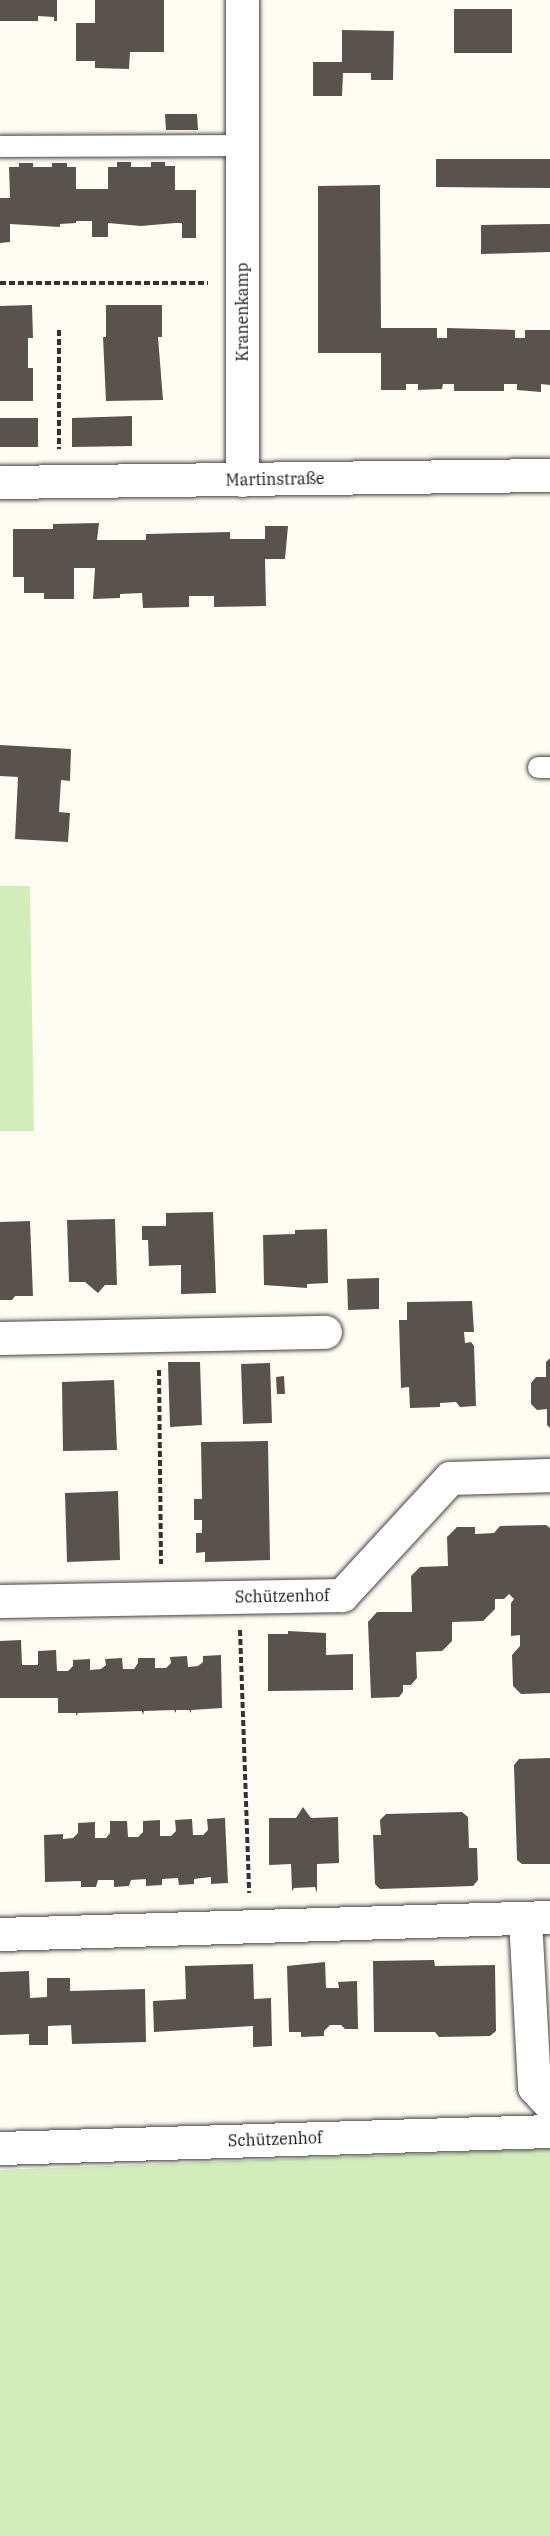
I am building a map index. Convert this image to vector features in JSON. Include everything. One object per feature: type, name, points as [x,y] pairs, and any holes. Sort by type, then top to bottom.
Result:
[{"type":"street","name":"Kranenkamp","points":[[242,0],[242,480]]},
{"type":"street","name":"Martinstraße","points":[[0,482],[550,474]]},
{"type":"street","points":[[0,1338],[326,1332]]},
{"type":"street","name":"Schützenhof","points":[[0,1601],[342,1594],[450,1478],[550,1475]]},
{"type":"street","points":[[0,1934],[538,1918],[534,2086],[550,2104]]},
{"type":"street","name":"Schützenhof","points":[[0,2148],[550,2131]]},
{"type":"lane","points":[[0,146],[242,145]]},
{"type":"path","points":[[0,283],[242,283]]},
{"type":"path","points":[[59,330],[59,482]]},
{"type":"path","points":[[159,1336],[161,1598]]},
{"type":"path","points":[[239,1597],[250,1926]]},
{"type":"green space","points":[[0,886],[30,886],[34,1131],[0,1131]]},
{"type":"green space","points":[[550,2149],[550,2536],[0,2536],[0,2170]]},
{"type":"building","points":[[0,0],[57,0],[57,21],[54,21],[54,17],[38,16],[38,21],[0,21]]},
{"type":"building","points":[[95,0],[164,0],[164,52],[130,52],[129,69],[95,68],[95,61],[76,61],[76,23],[95,23]]},
{"type":"building","points":[[454,9],[512,9],[512,53],[454,53]]},
{"type":"building","points":[[342,30],[394,31],[393,80],[371,80],[371,73],[343,73],[342,96],[313,96],[313,62],[342,62]]},
{"type":"building","points":[[165,114],[197,114],[198,130],[166,130]]},
{"type":"building","points":[[436,159],[550,159],[550,188],[436,187]]},
{"type":"building","points":[[117,162],[131,162],[131,167],[151,167],[151,162],[165,162],[165,166],[175,166],[175,190],[196,190],[196,238],[182,238],[182,223],[141,226],[108,223],[108,237],[92,237],[92,221],[76,221],[76,223],[60,224],[60,227],[10,224],[10,242],[0,243],[0,198],[10,198],[9,167],[19,167],[19,163],[33,163],[33,167],[52,167],[52,163],[67,163],[67,167],[76,167],[76,189],[108,189],[108,167],[117,167]]},
{"type":"building","points":[[380,185],[381,328],[437,328],[437,338],[447,338],[447,328],[515,330],[515,338],[525,338],[525,330],[550,330],[550,385],[541,384],[541,392],[517,390],[517,384],[504,384],[504,391],[454,391],[454,384],[443,384],[442,389],[418,390],[418,384],[406,384],[406,390],[381,390],[381,353],[318,353],[318,186]]},
{"type":"building","points":[[550,224],[550,252],[481,254],[481,225]]},
{"type":"building","points":[[32,305],[33,338],[28,338],[28,368],[33,368],[33,401],[0,401],[0,306]]},
{"type":"building","points":[[106,305],[162,305],[162,337],[158,337],[163,400],[106,401],[103,337],[106,337]]},
{"type":"building","points":[[132,416],[132,446],[72,447],[72,418]]},
{"type":"building","points":[[0,418],[38,418],[38,447],[0,447]]},
{"type":"building","points":[[99,523],[97,540],[146,540],[146,534],[230,532],[230,539],[265,539],[265,526],[288,526],[285,559],[265,559],[266,606],[214,607],[214,596],[189,596],[189,607],[143,608],[142,593],[120,594],[120,598],[93,599],[95,568],[74,568],[74,599],[44,599],[44,593],[24,593],[24,577],[13,577],[13,529],[53,529],[53,524]]},
{"type":"building","points":[[0,745],[71,749],[70,781],[61,780],[59,812],[70,813],[68,842],[15,839],[18,777],[0,776]]},
{"type":"building","points":[[213,1212],[216,1293],[181,1294],[181,1265],[149,1266],[148,1240],[142,1240],[142,1226],[166,1226],[166,1213]]},
{"type":"building","points":[[115,1219],[117,1285],[105,1285],[98,1293],[85,1282],[69,1282],[67,1220]]},
{"type":"building","points":[[30,1221],[33,1296],[15,1296],[12,1300],[0,1300],[0,1222]]},
{"type":"building","points":[[327,1229],[328,1283],[307,1284],[307,1288],[264,1285],[263,1235],[295,1234],[295,1230]]},
{"type":"building","points":[[379,1278],[379,1309],[348,1310],[347,1279]]},
{"type":"building","points":[[472,1301],[474,1332],[464,1332],[465,1343],[471,1342],[474,1346],[476,1406],[460,1407],[456,1402],[440,1403],[440,1407],[410,1408],[409,1387],[401,1388],[399,1320],[407,1320],[407,1302]]},
{"type":"building","points":[[550,1358],[550,1428],[547,1425],[547,1409],[537,1410],[531,1404],[531,1383],[536,1377],[546,1377],[546,1362]]},
{"type":"building","points":[[168,1362],[200,1362],[202,1425],[170,1427]]},
{"type":"building","points":[[270,1363],[272,1423],[243,1424],[241,1364]]},
{"type":"building","points":[[284,1376],[285,1394],[277,1394],[276,1377]]},
{"type":"building","points":[[114,1380],[117,1450],[63,1451],[62,1382]]},
{"type":"building","points":[[268,1441],[270,1560],[205,1562],[205,1552],[196,1553],[196,1533],[202,1533],[202,1520],[194,1520],[194,1499],[202,1499],[201,1442]]},
{"type":"building","points":[[118,1491],[120,1560],[67,1562],[65,1493]]},
{"type":"building","points":[[546,1525],[550,1528],[550,1693],[521,1694],[513,1686],[512,1655],[520,1646],[520,1635],[511,1636],[511,1603],[514,1599],[509,1594],[504,1599],[495,1599],[495,1609],[483,1621],[452,1622],[452,1641],[442,1651],[416,1652],[417,1678],[411,1685],[403,1685],[403,1692],[399,1697],[371,1698],[368,1622],[377,1612],[412,1612],[411,1576],[420,1567],[448,1566],[447,1537],[457,1527],[475,1527],[475,1534],[494,1533],[500,1526]]},
{"type":"building","points":[[288,1631],[326,1633],[326,1655],[353,1654],[353,1690],[268,1691],[268,1634],[288,1634]]},
{"type":"building","points":[[21,1640],[22,1665],[38,1665],[38,1651],[56,1650],[57,1671],[68,1671],[73,1666],[73,1660],[90,1659],[90,1670],[101,1669],[106,1665],[105,1659],[122,1658],[123,1669],[134,1669],[138,1658],[155,1658],[155,1668],[166,1668],[171,1663],[170,1657],[187,1656],[188,1667],[198,1666],[203,1662],[203,1656],[221,1655],[222,1708],[191,1710],[191,1713],[189,1710],[176,1710],[176,1713],[174,1710],[144,1711],[143,1715],[142,1711],[78,1713],[76,1716],[76,1713],[58,1713],[58,1698],[0,1698],[0,1641]]},
{"type":"building","points":[[550,1758],[550,1864],[522,1864],[517,1860],[514,1765],[519,1759]]},
{"type":"building","points":[[303,1807],[311,1818],[338,1817],[339,1863],[317,1864],[317,1893],[315,1887],[294,1888],[292,1891],[291,1864],[269,1865],[269,1818],[296,1818]]},
{"type":"building","points":[[462,1812],[468,1817],[469,1848],[477,1848],[478,1880],[473,1886],[380,1889],[375,1884],[373,1835],[381,1835],[380,1820],[386,1814]]},
{"type":"building","points":[[225,1818],[228,1883],[211,1884],[211,1877],[194,1879],[194,1884],[179,1885],[178,1878],[162,1879],[162,1885],[146,1886],[146,1879],[131,1880],[129,1886],[114,1887],[114,1880],[98,1880],[96,1887],[81,1887],[81,1881],[45,1882],[44,1835],[63,1834],[63,1839],[73,1838],[78,1833],[78,1823],[95,1822],[95,1838],[106,1838],[110,1833],[110,1821],[127,1821],[128,1837],[138,1837],[143,1832],[143,1821],[160,1820],[160,1836],[171,1836],[176,1831],[175,1820],[192,1819],[193,1835],[203,1835],[208,1830],[207,1819]]},
{"type":"building","points":[[434,1960],[435,1966],[495,1965],[496,2031],[490,2036],[439,2037],[435,2032],[374,2032],[373,1961]]},
{"type":"building","points":[[325,1962],[326,1988],[339,1988],[338,1982],[357,1981],[358,2029],[345,2029],[341,2025],[330,2025],[324,2031],[324,2036],[301,2037],[301,2032],[289,2032],[287,1966]]},
{"type":"building","points":[[253,1964],[254,1999],[271,1998],[272,2046],[253,2047],[253,2026],[154,2032],[153,2001],[186,1999],[185,1966]]},
{"type":"building","points":[[29,1971],[30,1998],[47,1997],[47,1978],[70,1978],[70,1991],[145,1989],[146,2042],[72,2044],[71,2025],[48,2026],[48,2045],[29,2045],[29,2034],[0,2035],[0,1972]]}]
